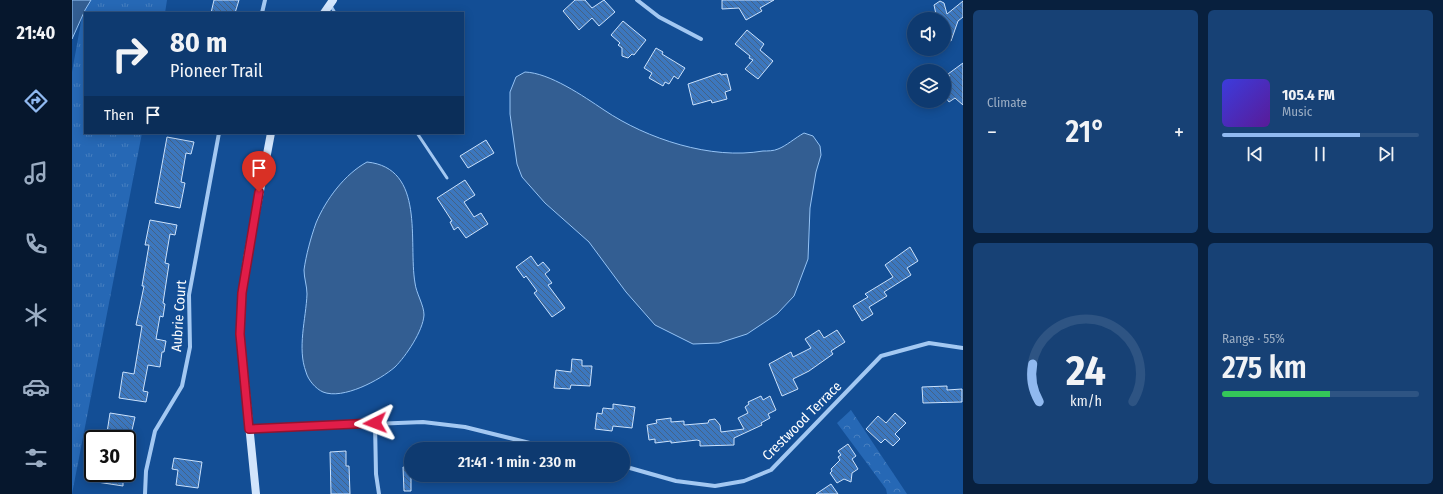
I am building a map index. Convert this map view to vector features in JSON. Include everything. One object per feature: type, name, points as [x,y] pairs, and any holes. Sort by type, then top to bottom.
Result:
[{"type":"main road","points":[[325,12],[332,3]]},
{"type":"main road","points":[[256,494],[240,334],[242,293],[271,134]]},
{"type":"street","points":[[262,12],[265,0]]},
{"type":"street","points":[[637,0],[660,17],[701,39]]},
{"type":"street","name":"Aubrie Court","points":[[146,494],[146,471],[155,431],[182,386],[190,347],[189,295],[219,134]]},
{"type":"street","name":"Crestwood Terrace","points":[[630,468],[676,481],[715,486],[744,481],[771,470],[881,356],[929,344],[963,348]]},
{"type":"street","points":[[249,429],[423,422],[464,427],[525,442]]},
{"type":"street","points":[[375,423],[376,474],[379,494]]},
{"type":"lane","points":[[418,134],[447,178]]},
{"type":"green space","points":[[85,0],[167,0],[165,12],[84,12],[84,134],[142,134],[72,494],[72,72]]},
{"type":"green space","points":[[851,410],[907,494],[887,494],[886,489],[837,423]]},
{"type":"shaded area","points":[[72,0],[91,0],[84,12],[72,39]]},
{"type":"shaded area","points":[[525,72],[545,76],[566,86],[604,110],[640,130],[680,145],[701,150],[743,153],[773,151],[804,133],[813,136],[820,146],[821,155],[816,172],[810,208],[808,259],[794,296],[777,314],[747,334],[719,343],[693,344],[655,325],[626,292],[589,242],[545,203],[522,177],[517,164],[510,114],[510,92],[516,77]]},
{"type":"shaded area","points":[[367,162],[386,167],[398,178],[406,192],[412,228],[415,283],[423,307],[424,315],[421,328],[417,336],[395,367],[371,383],[351,391],[331,394],[320,391],[313,384],[307,375],[303,363],[302,343],[307,294],[304,270],[314,228],[325,205],[344,180]]},
{"type":"building","points":[[214,0],[239,0],[235,12],[211,12]]},
{"type":"building","points":[[575,0],[585,0],[592,8],[604,0],[615,12],[599,26],[592,18],[579,30],[563,11]]},
{"type":"building","points":[[722,0],[774,0],[760,8],[762,11],[746,20],[739,8],[722,9]]},
{"type":"building","points":[[940,1],[944,3],[946,12],[936,12],[934,5]]},
{"type":"building","points":[[963,1],[963,17],[958,21],[951,41],[951,12],[949,12]]},
{"type":"building","points":[[623,21],[646,40],[634,55],[632,54],[628,58],[622,56],[622,48],[618,45],[620,43],[611,35]]},
{"type":"building","points":[[747,30],[764,44],[760,50],[773,61],[758,79],[745,69],[753,60],[735,44]]},
{"type":"building","points":[[656,48],[663,52],[662,54],[685,68],[678,79],[674,76],[669,84],[665,82],[663,86],[649,78],[652,73],[644,68]]},
{"type":"building","points":[[963,63],[963,105],[955,98],[951,101],[951,72]]},
{"type":"building","points":[[720,73],[721,75],[727,74],[731,90],[725,92],[727,99],[712,103],[711,100],[693,105],[688,84]]},
{"type":"building","points":[[167,137],[194,142],[191,154],[186,153],[181,182],[185,183],[180,208],[155,203]]},
{"type":"building","points":[[486,140],[494,153],[468,168],[460,156]]},
{"type":"building","points":[[465,180],[475,195],[464,202],[474,217],[481,213],[488,224],[466,238],[458,227],[454,230],[450,222],[452,221],[437,198]]},
{"type":"building","points":[[150,220],[177,225],[175,235],[170,234],[165,263],[169,264],[163,303],[165,304],[163,317],[160,316],[156,339],[166,341],[164,352],[162,352],[160,367],[148,365],[143,391],[148,392],[146,402],[119,398],[123,372],[134,374],[142,326],[136,325],[144,286],[142,286],[149,245],[145,245]]},
{"type":"building","points":[[910,247],[918,261],[907,268],[911,275],[884,292],[887,296],[869,307],[873,314],[862,321],[853,306],[868,297],[865,294],[893,277],[885,265]]},
{"type":"building","points":[[531,256],[538,266],[543,262],[550,270],[545,274],[552,283],[548,285],[565,308],[552,317],[534,293],[537,291],[526,276],[524,278],[516,267]]},
{"type":"building","points":[[819,330],[824,338],[837,330],[845,342],[831,351],[833,354],[809,371],[793,379],[798,389],[782,396],[769,364],[791,352],[793,357],[811,348],[805,339]]},
{"type":"building","points":[[572,359],[582,360],[582,366],[592,366],[590,386],[571,385],[570,389],[554,388],[556,370],[571,372]]},
{"type":"building","points":[[947,386],[947,390],[962,389],[962,402],[923,403],[922,387]]},
{"type":"building","points":[[761,396],[763,400],[770,396],[776,410],[768,414],[770,418],[761,423],[762,425],[734,438],[734,445],[700,446],[700,441],[697,440],[655,443],[655,439],[649,440],[647,425],[657,423],[656,420],[671,418],[671,422],[684,421],[684,425],[708,423],[709,420],[715,419],[720,425],[721,432],[744,429],[738,418],[748,413],[745,407],[749,404],[748,402]]},
{"type":"building","points":[[613,404],[635,407],[632,428],[613,426],[612,431],[595,429],[597,413],[602,414],[603,408],[613,409]]},
{"type":"building","points":[[110,413],[135,417],[132,430],[107,430]]},
{"type":"building","points":[[895,413],[906,423],[895,434],[900,439],[893,446],[885,439],[881,443],[866,429],[878,416],[886,423]]},
{"type":"building","points":[[848,444],[856,456],[852,459],[858,469],[852,473],[851,482],[844,479],[837,483],[830,473],[832,471],[831,469],[840,460],[838,457],[841,455],[838,451]]},
{"type":"building","points":[[346,451],[346,466],[349,466],[350,494],[331,494],[330,452]]},
{"type":"building","points":[[174,458],[202,462],[198,488],[176,485],[178,470],[172,469]]},
{"type":"building","points":[[403,467],[404,482],[411,482],[411,491],[404,491]]},
{"type":"building","points":[[97,482],[123,482],[123,486]]},
{"type":"building","points":[[831,484],[838,494],[816,494]]},
{"type":"route","points":[[259,192],[242,293],[240,334],[249,429],[375,423]]}]
